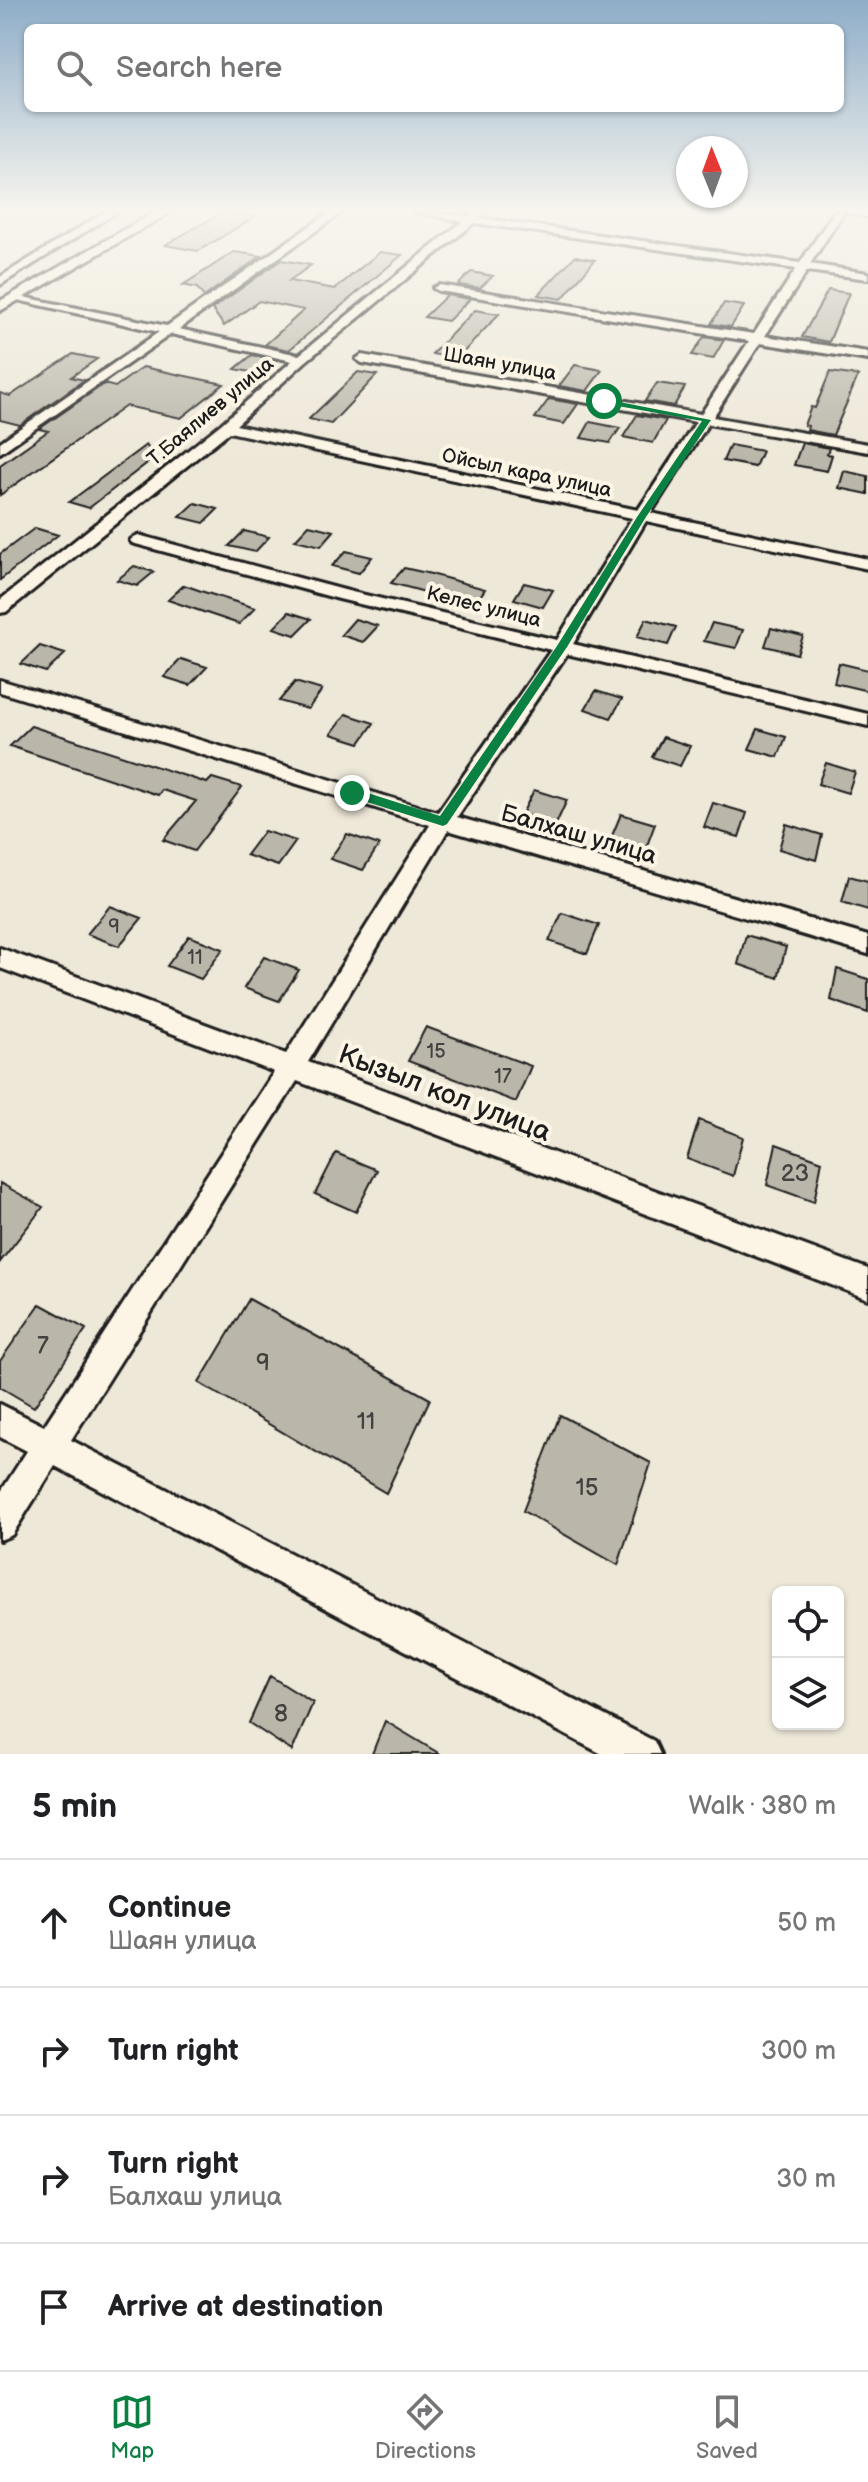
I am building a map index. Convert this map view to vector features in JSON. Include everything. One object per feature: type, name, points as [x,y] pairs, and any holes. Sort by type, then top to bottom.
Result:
[{"type":"main road","points":[[0,307],[22,294]]},
{"type":"street","points":[[0,449],[220,294]]},
{"type":"street","name":"Т.Баялиев улица","points":[[0,608],[226,427],[301,359],[381,294]]},
{"type":"street","points":[[476,294],[868,356]]},
{"type":"street","points":[[0,1523],[290,1069],[443,821],[562,647],[641,517],[707,420],[785,294]]},
{"type":"street","points":[[17,297],[301,359]]},
{"type":"street","name":"Шаян улица","points":[[362,359],[868,448]]},
{"type":"street","name":"Ойсыл кара улица","points":[[226,427],[868,564]]},
{"type":"street","name":"Келес улица","points":[[138,540],[345,595],[868,720]]},
{"type":"street","name":"Балхаш улица","points":[[0,686],[443,821],[868,945]]},
{"type":"street","name":"Кызыл кол улица","points":[[0,958],[868,1284]]},
{"type":"street","points":[[0,1420],[641,1754]]},
{"type":"building","points":[[233,294],[356,294],[289,350],[265,345],[304,310],[259,301],[224,326],[212,309]]},
{"type":"building","points":[[539,294],[566,294],[562,299]]},
{"type":"building","points":[[826,294],[849,294],[829,342],[802,337]]},
{"type":"building","points":[[447,295],[470,299],[448,321],[424,317]]},
{"type":"building","points":[[724,303],[744,306],[731,327],[711,324]]},
{"type":"building","points":[[475,310],[499,314],[457,359],[432,354]]},
{"type":"building","points":[[704,337],[724,340],[713,359],[692,355]]},
{"type":"building","points":[[73,354],[97,359],[71,377],[84,380],[20,425],[0,420],[0,393],[10,396]]},
{"type":"building","points":[[252,355],[276,361],[260,374],[235,369]]},
{"type":"building","points":[[575,365],[602,370],[587,391],[559,386]]},
{"type":"building","points":[[143,367],[224,384],[181,418],[126,406],[0,495],[0,465],[48,431],[39,429],[104,384],[115,387]]},
{"type":"building","points":[[358,372],[377,375],[331,424],[309,419]]},
{"type":"building","points":[[830,372],[858,376],[833,435],[807,430],[808,426],[804,425]]},
{"type":"building","points":[[657,383],[685,387],[674,406],[645,401]]},
{"type":"building","points":[[549,399],[578,404],[564,424],[535,418]]},
{"type":"building","points":[[637,415],[666,420],[653,443],[623,437]]},
{"type":"building","points":[[590,422],[620,428],[610,443],[581,438]]},
{"type":"building","points":[[802,443],[829,448],[827,454],[832,455],[827,471],[794,465]]},
{"type":"building","points":[[146,445],[155,457],[89,508],[69,502]]},
{"type":"building","points":[[730,445],[762,451],[755,467],[723,461]]},
{"type":"building","points":[[844,471],[868,476],[868,494],[839,488]]},
{"type":"building","points":[[195,503],[218,509],[204,523],[180,517]]},
{"type":"building","points":[[309,525],[334,531],[321,546],[295,540]]},
{"type":"building","points":[[35,528],[58,535],[0,580],[0,554]]},
{"type":"building","points":[[244,531],[269,537],[255,552],[229,546]]},
{"type":"building","points":[[346,551],[372,557],[359,573],[332,566]]},
{"type":"building","points":[[134,566],[154,572],[137,586],[117,580]]},
{"type":"building","points":[[404,568],[485,589],[474,605],[391,583]]},
{"type":"building","points":[[524,583],[553,590],[543,607],[514,599]]},
{"type":"building","points":[[184,585],[255,608],[239,624],[168,600]]},
{"type":"building","points":[[289,612],[311,619],[295,635],[274,628]]},
{"type":"building","points":[[355,619],[378,626],[363,642],[341,635]]},
{"type":"building","points":[[646,619],[676,627],[668,645],[637,637]]},
{"type":"building","points":[[712,623],[743,630],[736,648],[704,641]]},
{"type":"building","points":[[771,628],[803,636],[797,654],[765,646]]},
{"type":"building","points":[[40,646],[65,654],[46,672],[21,664]]},
{"type":"building","points":[[181,659],[207,667],[190,685],[164,677]]},
{"type":"building","points":[[839,663],[868,670],[868,691],[834,683]]},
{"type":"building","points":[[295,682],[322,690],[308,709],[279,701]]},
{"type":"building","points":[[596,691],[622,699],[611,718],[585,709]]},
{"type":"building","points":[[346,714],[374,723],[360,743],[331,734]]},
{"type":"building","points":[[31,726],[207,783],[212,778],[242,787],[194,851],[163,840],[196,801],[162,790],[158,795],[10,746]]},
{"type":"building","points":[[758,729],[786,737],[778,757],[749,749]]},
{"type":"building","points":[[663,737],[690,746],[680,766],[652,757]]},
{"type":"building","points":[[826,763],[855,772],[848,793],[818,784]]},
{"type":"building","points":[[534,790],[567,800],[556,824],[522,814]]},
{"type":"building","points":[[713,803],[747,813],[739,837],[704,827]]},
{"type":"building","points":[[621,814],[655,824],[646,848],[611,838]]},
{"type":"building","points":[[786,824],[822,835],[816,860],[779,849]]},
{"type":"building","points":[[264,831],[296,841],[278,866],[246,855]]},
{"type":"building","points":[[347,834],[379,845],[363,870],[330,859]]},
{"type":"building","points":[[849,876],[868,881],[868,910],[842,902]]},
{"type":"building","points":[[110,906],[142,918],[119,946],[87,934]]},
{"type":"building","points":[[562,913],[599,925],[587,954],[549,941]]},
{"type":"building","points":[[746,935],[786,947],[778,978],[738,964]]},
{"type":"building","points":[[189,936],[223,949],[201,979],[167,966]]},
{"type":"building","points":[[264,957],[299,970],[279,1001],[244,988]]},
{"type":"building","points":[[837,969],[868,979],[868,1013],[831,1000]]},
{"type":"building","points":[[426,1027],[531,1066],[516,1102],[408,1061]]},
{"type":"building","points":[[699,1120],[743,1137],[733,1176],[687,1159]]},
{"type":"building","points":[[776,1144],[822,1161],[814,1202],[767,1185]]},
{"type":"building","points":[[336,1153],[377,1170],[356,1212],[315,1194]]},
{"type":"building","points":[[0,1183],[43,1207],[0,1262]]},
{"type":"building","points":[[249,1299],[430,1399],[386,1493],[199,1383]]},
{"type":"building","points":[[40,1304],[86,1329],[34,1407],[0,1387],[0,1361]]},
{"type":"building","points":[[560,1415],[651,1463],[618,1565],[523,1511]]},
{"type":"building","points":[[270,1676],[313,1703],[292,1751],[249,1723]]},
{"type":"building","points":[[385,1721],[440,1754],[372,1754]]},
{"type":"route","points":[[352,793],[443,821],[562,647],[641,517],[707,420],[604,401]]}]
